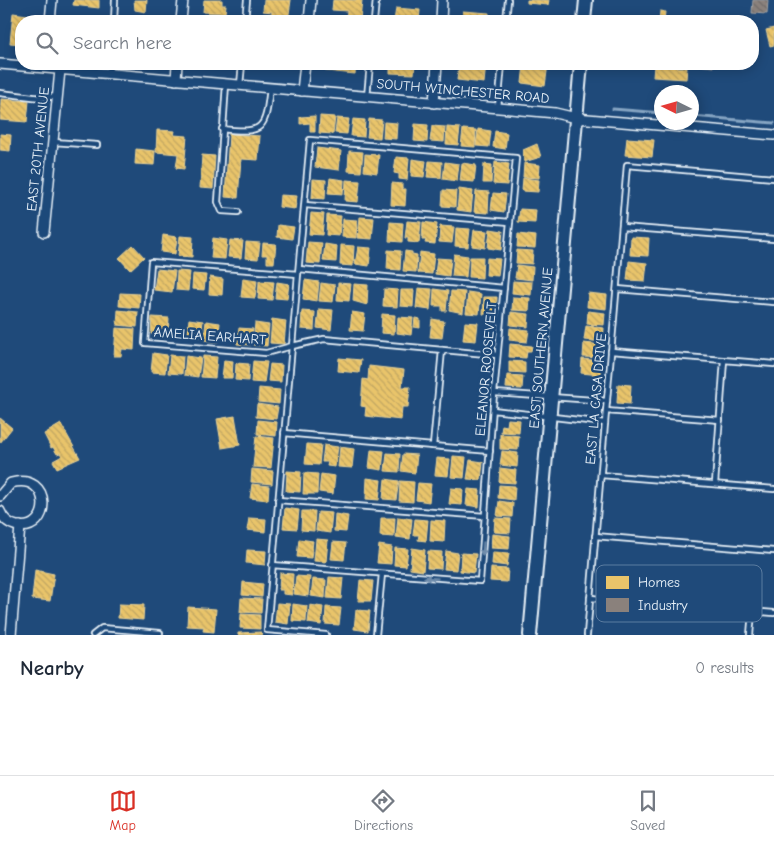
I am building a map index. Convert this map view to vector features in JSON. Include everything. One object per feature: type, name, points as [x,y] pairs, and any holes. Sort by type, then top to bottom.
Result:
[{"type":"main road","points":[[585,15],[586,0]]},
{"type":"main road","name":"EAST SOUTHERN AVENUE","points":[[530,635],[580,70]]},
{"type":"street","points":[[51,15],[52,0]]},
{"type":"street","points":[[182,15],[183,0]]},
{"type":"street","points":[[310,15],[311,0]]},
{"type":"street","points":[[441,15],[442,0]]},
{"type":"street","name":"SOUTH WINCHESTER ROAD","points":[[0,64],[15,65]]},
{"type":"street","name":"SOUTH WINCHESTER ROAD","points":[[60,70],[556,113],[576,118],[774,135]]},
{"type":"street","name":"EAST 20TH AVENUE","points":[[44,232],[60,70]]},
{"type":"street","points":[[176,80],[177,70]]},
{"type":"street","points":[[302,91],[304,70]]},
{"type":"street","points":[[434,102],[437,70]]},
{"type":"street","points":[[0,496],[5,487],[18,481],[33,484],[39,489],[44,503],[40,517],[34,522],[20,526],[6,521],[0,511]]},
{"type":"street","points":[[11,635],[20,526]]},
{"type":"lane","points":[[115,15],[116,0]]},
{"type":"lane","points":[[246,15],[247,0]]},
{"type":"lane","points":[[375,15],[376,0]]},
{"type":"lane","points":[[507,15],[508,0]]},
{"type":"lane","points":[[109,70],[109,74]]},
{"type":"lane","points":[[240,85],[241,70]]},
{"type":"lane","points":[[367,97],[369,70]]},
{"type":"lane","points":[[498,108],[501,70]]},
{"type":"lane","points":[[226,84],[218,202],[222,211],[238,212]]},
{"type":"lane","points":[[222,129],[251,130],[259,128],[264,123],[270,88]]},
{"type":"lane","points":[[0,93],[40,98],[58,96]]},
{"type":"lane","name":"ELEANOR ROOSEVELT","points":[[304,205],[310,140],[516,158],[497,355],[480,581],[382,574]]},
{"type":"lane","points":[[53,142],[97,145]]},
{"type":"lane","name":"EAST LA CASA DRIVE","points":[[587,635],[628,165],[774,178]]},
{"type":"lane","points":[[326,635],[267,630],[304,205],[510,222]]},
{"type":"lane","points":[[622,227],[774,239]]},
{"type":"lane","name":"AMELIA EARHART","points":[[292,346],[266,354],[145,343],[151,262],[299,271]]},
{"type":"lane","points":[[299,271],[504,288]]},
{"type":"lane","points":[[617,288],[774,302]]},
{"type":"lane","points":[[292,346],[324,339],[497,355]]},
{"type":"lane","points":[[433,446],[442,350]]},
{"type":"lane","points":[[611,351],[774,364]]},
{"type":"lane","points":[[715,484],[724,360]]},
{"type":"lane","points":[[494,393],[607,401]]},
{"type":"lane","points":[[493,410],[605,423]]},
{"type":"lane","points":[[606,411],[720,420]]},
{"type":"lane","points":[[284,433],[490,450]]},
{"type":"lane","points":[[600,475],[774,489]]},
{"type":"lane","points":[[278,500],[485,516]]},
{"type":"lane","points":[[595,536],[774,551]]},
{"type":"lane","points":[[272,565],[382,574],[376,635]]},
{"type":"lane","points":[[590,598],[596,599]]},
{"type":"lane","points":[[750,635],[751,622]]},
{"type":"lane","points":[[93,635],[102,628],[160,633]]},
{"type":"building: Homes","points":[[74,0],[99,0],[99,8],[73,5]]},
{"type":"building: Homes","points":[[134,0],[147,0],[146,12],[135,10]]},
{"type":"building: Homes","points":[[204,0],[222,0],[222,5],[226,5],[225,13],[203,12]]},
{"type":"building: Homes","points":[[264,0],[291,0],[289,15],[272,15],[272,12],[263,11]]},
{"type":"building: Homes","points":[[333,0],[362,0],[361,15],[346,15],[347,11],[332,10]]},
{"type":"building: Homes","points":[[527,0],[549,0],[548,5],[527,3]]},
{"type":"building: Homes","points":[[396,8],[420,10],[420,15],[395,15]]},
{"type":"building: Homes","points":[[463,11],[489,13],[489,15],[463,15]]},
{"type":"building: Homes","points":[[660,11],[665,12],[665,15],[660,15]]},
{"type":"building: Homes","points":[[13,13],[28,15],[15,15],[15,43],[10,43]]},
{"type":"building: Homes","points":[[774,28],[774,45],[770,46],[766,30]]},
{"type":"building: Homes","points":[[326,70],[355,70],[355,74]]},
{"type":"building: Homes","points":[[390,70],[414,70],[414,74],[390,73]]},
{"type":"building: Homes","points":[[458,70],[485,70],[484,83],[457,80]]},
{"type":"building: Homes","points":[[523,70],[547,70],[545,86],[522,83]]},
{"type":"building: Homes","points":[[654,70],[687,70],[686,79],[653,77]]},
{"type":"building: Homes","points":[[1,99],[29,101],[27,122],[0,120]]},
{"type":"building: Homes","points":[[315,116],[315,132],[310,132],[310,123],[300,124],[300,117]]},
{"type":"building: Homes","points":[[320,116],[335,117],[333,134],[319,133]]},
{"type":"building: Homes","points":[[337,118],[349,119],[347,134],[335,133]]},
{"type":"building: Homes","points":[[353,119],[365,120],[364,137],[351,136]]},
{"type":"building: Homes","points":[[369,119],[382,120],[380,138],[367,137]]},
{"type":"building: Homes","points":[[384,122],[397,123],[396,139],[383,138]]},
{"type":"building: Homes","points":[[415,124],[428,125],[427,142],[414,141]]},
{"type":"building: Homes","points":[[432,126],[445,127],[444,142],[430,141]]},
{"type":"building: Homes","points":[[447,127],[460,128],[458,145],[446,144]]},
{"type":"building: Homes","points":[[463,129],[476,130],[475,147],[461,146]]},
{"type":"building: Homes","points":[[478,129],[491,131],[489,147],[476,146]]},
{"type":"building: Homes","points":[[157,130],[175,131],[174,135],[187,136],[184,169],[176,168],[178,154],[156,152]]},
{"type":"building: Homes","points":[[495,131],[507,133],[505,149],[493,147]]},
{"type":"building: Homes","points":[[0,134],[11,135],[10,151],[0,150]]},
{"type":"building: Homes","points":[[229,134],[260,136],[258,160],[241,159],[238,198],[225,197]]},
{"type":"building: Homes","points":[[627,138],[654,140],[652,157],[625,155]]},
{"type":"building: Homes","points":[[537,144],[541,157],[524,162],[523,150]]},
{"type":"building: Homes","points":[[317,148],[341,151],[339,170],[315,167]]},
{"type":"building: Homes","points":[[136,149],[155,151],[154,165],[135,164]]},
{"type":"building: Homes","points":[[349,151],[363,152],[361,172],[348,171]]},
{"type":"building: Homes","points":[[365,154],[379,155],[377,173],[364,171]]},
{"type":"building: Homes","points":[[202,155],[215,156],[213,189],[200,188]]},
{"type":"building: Homes","points":[[396,157],[409,158],[407,180],[399,179],[399,174],[394,173]]},
{"type":"building: Homes","points":[[412,159],[426,161],[424,177],[411,176]]},
{"type":"building: Homes","points":[[429,161],[442,162],[441,178],[427,177]]},
{"type":"building: Homes","points":[[445,162],[459,164],[457,181],[443,179]]},
{"type":"building: Homes","points":[[495,162],[509,164],[507,185],[493,184]]},
{"type":"building: Homes","points":[[462,163],[476,165],[474,182],[460,181]]},
{"type":"building: Homes","points":[[524,163],[540,165],[539,178],[523,177]]},
{"type":"building: Homes","points":[[484,164],[492,165],[491,183],[483,183]]},
{"type":"building: Homes","points":[[330,178],[344,180],[343,194],[328,193]]},
{"type":"building: Homes","points":[[523,178],[539,180],[538,192],[522,191]]},
{"type":"building: Homes","points":[[313,179],[326,180],[325,199],[312,198]]},
{"type":"building: Homes","points":[[346,180],[360,181],[358,202],[345,201]]},
{"type":"building: Homes","points":[[392,183],[402,184],[402,189],[406,189],[405,206],[391,205]]},
{"type":"building: Homes","points":[[459,189],[473,191],[471,212],[457,210]]},
{"type":"building: Homes","points":[[443,190],[456,191],[455,207],[442,206]]},
{"type":"building: Homes","points":[[476,191],[489,192],[488,213],[474,212]]},
{"type":"building: Homes","points":[[493,193],[506,194],[504,212],[491,210]]},
{"type":"building: Homes","points":[[280,195],[297,196],[295,209],[279,207]]},
{"type":"building: Homes","points":[[520,209],[536,210],[535,223],[518,222]]},
{"type":"building: Homes","points":[[311,213],[324,214],[322,235],[309,234]]},
{"type":"building: Homes","points":[[327,215],[341,216],[339,236],[326,235]]},
{"type":"building: Homes","points":[[360,217],[374,218],[372,239],[358,238]]},
{"type":"building: Homes","points":[[343,219],[357,220],[356,238],[342,237]]},
{"type":"building: Homes","points":[[407,221],[421,222],[419,243],[408,242],[408,238],[405,238]]},
{"type":"building: Homes","points":[[390,222],[403,223],[402,242],[389,241]]},
{"type":"building: Homes","points":[[423,222],[437,224],[435,244],[425,243],[426,240],[422,240]]},
{"type":"building: Homes","points":[[278,225],[294,227],[292,239],[277,237]]},
{"type":"building: Homes","points":[[440,226],[454,227],[452,243],[439,242]]},
{"type":"building: Homes","points":[[456,228],[470,229],[468,247],[455,246]]},
{"type":"building: Homes","points":[[490,229],[503,231],[501,250],[488,248]]},
{"type":"building: Homes","points":[[474,230],[487,231],[485,248],[472,246]]},
{"type":"building: Homes","points":[[518,234],[536,236],[535,248],[517,247]]},
{"type":"building: Homes","points":[[163,235],[177,237],[175,254],[161,252]]},
{"type":"building: Homes","points":[[180,236],[193,237],[192,257],[178,256]]},
{"type":"building: Homes","points":[[631,237],[649,238],[648,256],[630,255]]},
{"type":"building: Homes","points":[[213,238],[227,240],[225,259],[211,258]]},
{"type":"building: Homes","points":[[230,240],[243,241],[241,258],[228,257]]},
{"type":"building: Homes","points":[[246,242],[260,243],[258,259],[245,258]]},
{"type":"building: Homes","points":[[308,242],[322,243],[320,264],[306,263]]},
{"type":"building: Homes","points":[[263,243],[276,244],[274,263],[267,263],[267,255],[262,255]]},
{"type":"building: Homes","points":[[325,244],[337,246],[336,262],[323,261]]},
{"type":"building: Homes","points":[[133,245],[144,257],[130,270],[119,258]]},
{"type":"building: Homes","points":[[341,245],[354,246],[353,266],[340,265]]},
{"type":"building: Homes","points":[[358,247],[371,248],[369,266],[355,264]]},
{"type":"building: Homes","points":[[388,250],[401,251],[400,270],[387,269]]},
{"type":"building: Homes","points":[[517,250],[533,251],[532,264],[516,263]]},
{"type":"building: Homes","points":[[405,251],[417,255],[416,272],[403,271]]},
{"type":"building: Homes","points":[[420,252],[434,254],[432,274],[418,273]]},
{"type":"building: Homes","points":[[454,254],[468,256],[466,277],[452,276]]},
{"type":"building: Homes","points":[[470,257],[483,257],[482,278],[469,277]]},
{"type":"building: Homes","points":[[437,258],[451,259],[449,276],[435,274]]},
{"type":"building: Homes","points":[[487,258],[500,259],[498,276],[486,275]]},
{"type":"building: Homes","points":[[629,261],[647,263],[645,281],[627,280]]},
{"type":"building: Homes","points":[[517,265],[533,267],[532,280],[515,278]]},
{"type":"building: Homes","points":[[157,269],[175,271],[172,292],[154,290]]},
{"type":"building: Homes","points":[[177,271],[190,272],[188,291],[176,290]]},
{"type":"building: Homes","points":[[193,274],[206,275],[204,290],[192,289]]},
{"type":"building: Homes","points":[[210,277],[223,279],[222,295],[209,294]]},
{"type":"building: Homes","points":[[243,278],[257,280],[255,298],[241,297]]},
{"type":"building: Homes","points":[[305,280],[319,282],[317,301],[303,299]]},
{"type":"building: Homes","points":[[259,281],[274,282],[272,300],[258,299]]},
{"type":"building: Homes","points":[[513,281],[532,282],[531,295],[512,293]]},
{"type":"building: Homes","points":[[277,282],[289,284],[287,299],[275,298]]},
{"type":"building: Homes","points":[[321,283],[335,285],[333,302],[319,301]]},
{"type":"building: Homes","points":[[338,283],[351,284],[349,301],[337,300]]},
{"type":"building: Homes","points":[[354,284],[368,285],[367,305],[353,301]]},
{"type":"building: Homes","points":[[418,288],[432,289],[430,310],[416,308]]},
{"type":"building: Homes","points":[[384,289],[398,290],[397,307],[383,306]]},
{"type":"building: Homes","points":[[434,289],[448,291],[446,311],[442,311],[442,306],[433,306]]},
{"type":"building: Homes","points":[[401,290],[414,290],[413,307],[400,306]]},
{"type":"building: Homes","points":[[451,291],[465,292],[463,313],[449,310]]},
{"type":"building: Homes","points":[[468,292],[481,294],[479,314],[466,313]]},
{"type":"building: Homes","points":[[120,293],[140,294],[139,308],[119,306]]},
{"type":"building: Homes","points":[[588,293],[607,295],[606,309],[587,307]]},
{"type":"building: Homes","points":[[484,297],[497,297],[496,315],[483,314]]},
{"type":"building: Homes","points":[[513,297],[530,298],[529,311],[512,310]]},
{"type":"building: Homes","points":[[319,309],[333,310],[331,330],[317,328]]},
{"type":"building: Homes","points":[[118,310],[138,312],[137,327],[117,325]]},
{"type":"building: Homes","points":[[302,311],[315,312],[314,330],[301,329]]},
{"type":"building: Homes","points":[[588,311],[605,313],[604,325],[587,324]]},
{"type":"building: Homes","points":[[352,312],[365,314],[363,331],[350,330]]},
{"type":"building: Homes","points":[[511,312],[529,314],[528,327],[510,325]]},
{"type":"building: Homes","points":[[382,314],[395,315],[394,334],[381,333]]},
{"type":"building: Homes","points":[[152,317],[169,318],[168,335],[151,334]]},
{"type":"building: Homes","points":[[398,317],[413,318],[411,335],[397,333]]},
{"type":"building: Homes","points":[[415,318],[420,319],[420,328],[414,327]]},
{"type":"building: Homes","points":[[189,319],[203,321],[201,337],[187,336]]},
{"type":"building: Homes","points":[[272,319],[286,321],[284,344],[270,343]]},
{"type":"building: Homes","points":[[432,319],[444,321],[442,338],[430,337]]},
{"type":"building: Homes","points":[[206,321],[220,323],[218,342],[204,340]]},
{"type":"building: Homes","points":[[465,322],[478,323],[476,341],[463,340]]},
{"type":"building: Homes","points":[[255,323],[269,325],[267,346],[253,345]]},
{"type":"building: Homes","points":[[586,326],[604,328],[603,342],[584,340]]},
{"type":"building: Homes","points":[[116,328],[135,329],[134,350],[122,349],[121,356],[114,356]]},
{"type":"building: Homes","points":[[239,328],[253,329],[251,345],[237,344]]},
{"type":"building: Homes","points":[[510,328],[529,330],[527,342],[509,340]]},
{"type":"building: Homes","points":[[584,343],[603,345],[602,358],[583,357]]},
{"type":"building: Homes","points":[[510,344],[532,346],[531,351],[527,351],[526,358],[509,357]]},
{"type":"building: Homes","points":[[153,353],[167,355],[165,373],[151,372]]},
{"type":"building: Homes","points":[[170,355],[183,356],[182,374],[168,373]]},
{"type":"building: Homes","points":[[186,356],[201,358],[198,377],[184,375]]},
{"type":"building: Homes","points":[[203,356],[217,357],[215,378],[201,377]]},
{"type":"building: Homes","points":[[339,358],[361,360],[359,373],[338,371]]},
{"type":"building: Homes","points":[[582,359],[601,361],[600,375],[581,373]]},
{"type":"building: Homes","points":[[224,360],[233,361],[232,378],[222,378]]},
{"type":"building: Homes","points":[[253,361],[267,362],[264,383],[251,382]]},
{"type":"building: Homes","points":[[509,361],[525,362],[525,373],[509,372]]},
{"type":"building: Homes","points":[[236,363],[249,364],[248,381],[235,380]]},
{"type":"building: Homes","points":[[270,364],[282,365],[281,382],[268,381]]},
{"type":"building: Homes","points":[[369,366],[404,370],[402,387],[410,387],[408,407],[402,407],[401,420],[365,416],[366,407],[361,406],[363,379],[368,380]]},
{"type":"building: Homes","points":[[507,375],[523,376],[522,389],[506,388]]},
{"type":"building: Homes","points":[[618,384],[631,385],[630,404],[617,403]]},
{"type":"building: Homes","points":[[259,388],[280,390],[279,404],[258,402]]},
{"type":"building: Homes","points":[[257,404],[278,407],[276,419],[256,417]]},
{"type":"building: Homes","points":[[235,416],[240,445],[222,448],[217,419]]},
{"type":"building: Homes","points":[[0,418],[12,428],[0,443]]},
{"type":"building: Homes","points":[[508,419],[520,420],[519,433],[501,432],[502,425],[507,426]]},
{"type":"building: Homes","points":[[258,420],[277,422],[276,436],[257,434]]},
{"type":"building: Homes","points":[[61,424],[80,458],[57,468],[53,461],[62,456],[60,453],[57,454],[53,447],[51,448],[44,434]]},
{"type":"building: Homes","points":[[500,434],[519,436],[518,450],[500,449]]},
{"type":"building: Homes","points":[[256,436],[274,438],[271,468],[253,467]]},
{"type":"building: Homes","points":[[307,444],[321,445],[319,465],[305,464]]},
{"type":"building: Homes","points":[[324,445],[338,447],[335,467],[327,466],[328,462],[322,462]]},
{"type":"building: Homes","points":[[340,447],[354,449],[352,468],[338,467]]},
{"type":"building: Homes","points":[[371,450],[384,451],[382,470],[369,468]]},
{"type":"building: Homes","points":[[502,451],[518,453],[517,467],[500,465]]},
{"type":"building: Homes","points":[[387,453],[400,454],[399,472],[385,471]]},
{"type":"building: Homes","points":[[403,454],[417,455],[415,473],[401,471]]},
{"type":"building: Homes","points":[[453,456],[466,457],[464,478],[451,477]]},
{"type":"building: Homes","points":[[437,458],[450,459],[448,476],[435,475]]},
{"type":"building: Homes","points":[[470,460],[483,462],[481,480],[467,479]]},
{"type":"building: Homes","points":[[500,468],[516,470],[515,483],[499,482]]},
{"type":"building: Homes","points":[[252,469],[273,471],[272,484],[251,482]]},
{"type":"building: Homes","points":[[287,471],[301,472],[300,492],[286,491]]},
{"type":"building: Homes","points":[[304,473],[318,474],[317,494],[303,494]]},
{"type":"building: Homes","points":[[321,474],[335,476],[333,494],[319,492]]},
{"type":"building: Homes","points":[[367,478],[381,480],[379,500],[366,499]]},
{"type":"building: Homes","points":[[385,479],[399,481],[396,500],[383,499]]},
{"type":"building: Homes","points":[[400,481],[414,482],[413,502],[399,501]]},
{"type":"building: Homes","points":[[418,483],[431,484],[429,502],[416,500]]},
{"type":"building: Homes","points":[[252,484],[269,486],[268,500],[250,498]]},
{"type":"building: Homes","points":[[499,485],[515,486],[514,500],[498,498]]},
{"type":"building: Homes","points":[[451,488],[463,489],[462,505],[449,504]]},
{"type":"building: Homes","points":[[468,489],[480,490],[479,507],[466,505]]},
{"type":"building: Homes","points":[[499,501],[513,503],[512,517],[497,516]]},
{"type":"building: Homes","points":[[285,508],[299,510],[297,529],[283,528]]},
{"type":"building: Homes","points":[[302,511],[315,511],[314,531],[301,530]]},
{"type":"building: Homes","points":[[318,512],[332,513],[330,533],[316,531]]},
{"type":"building: Homes","points":[[335,514],[348,516],[346,532],[334,531]]},
{"type":"building: Homes","points":[[398,517],[412,519],[410,539],[396,537]]},
{"type":"building: Homes","points":[[249,518],[266,519],[265,532],[247,530]]},
{"type":"building: Homes","points":[[381,518],[395,518],[394,537],[380,536]]},
{"type":"building: Homes","points":[[495,518],[511,519],[510,533],[494,532]]},
{"type":"building: Homes","points":[[415,519],[428,520],[426,541],[418,540],[419,535],[413,535]]},
{"type":"building: Homes","points":[[431,520],[445,521],[444,542],[430,541]]},
{"type":"building: Homes","points":[[492,534],[510,536],[509,549],[491,548]]},
{"type":"building: Homes","points":[[299,539],[313,541],[311,558],[297,557]]},
{"type":"building: Homes","points":[[316,539],[328,540],[326,562],[314,561]]},
{"type":"building: Homes","points":[[333,542],[346,543],[344,560],[331,559]]},
{"type":"building: Homes","points":[[379,545],[392,547],[391,564],[377,563]]},
{"type":"building: Homes","points":[[395,548],[408,549],[406,566],[394,565]]},
{"type":"building: Homes","points":[[412,548],[425,550],[423,571],[410,569]]},
{"type":"building: Homes","points":[[247,550],[266,551],[265,565],[246,563]]},
{"type":"building: Homes","points":[[428,551],[442,552],[441,569],[427,568]]},
{"type":"building: Homes","points":[[446,551],[458,553],[456,570],[444,569]]},
{"type":"building: Homes","points":[[493,552],[509,553],[507,566],[492,564]]},
{"type":"building: Homes","points":[[461,553],[476,554],[474,573],[460,571]]},
{"type":"building: Homes","points":[[491,568],[508,569],[507,582],[490,581]]},
{"type":"building: Homes","points":[[35,570],[54,574],[50,601],[32,599]]},
{"type":"building: Homes","points":[[280,573],[293,574],[292,595],[283,594],[283,590],[279,590]]},
{"type":"building: Homes","points":[[296,576],[310,577],[308,596],[294,594]]},
{"type":"building: Homes","points":[[329,577],[343,578],[341,599],[327,598]]},
{"type":"building: Homes","points":[[313,579],[326,580],[325,598],[311,596]]},
{"type":"building: Homes","points":[[360,580],[373,581],[371,601],[358,601]]},
{"type":"building: Homes","points":[[243,582],[263,584],[262,597],[242,595]]},
{"type":"building: Homes","points":[[241,598],[262,599],[261,613],[240,612]]},
{"type":"building: Homes","points":[[277,603],[290,604],[288,624],[275,622]]},
{"type":"building: Homes","points":[[119,604],[144,605],[143,620],[118,618]]},
{"type":"building: Homes","points":[[293,604],[307,606],[306,622],[292,621]]},
{"type":"building: Homes","points":[[310,605],[323,607],[321,625],[308,623]]},
{"type":"building: Homes","points":[[188,607],[216,609],[214,632],[203,631],[204,627],[187,626]]},
{"type":"building: Homes","points":[[326,607],[341,608],[339,625],[325,624]]},
{"type":"building: Homes","points":[[356,610],[370,611],[368,631],[354,629]]},
{"type":"building: Homes","points":[[241,614],[260,615],[260,629],[240,628]]},
{"type":"building: Homes","points":[[261,632],[262,635],[238,635],[238,633]]},
{"type":"building: Industry","points":[[753,0],[768,0],[767,14],[752,13]]},
{"type":"waterway","points":[[613,109],[654,112]]},
{"type":"waterway","points":[[699,117],[774,123]]}]
